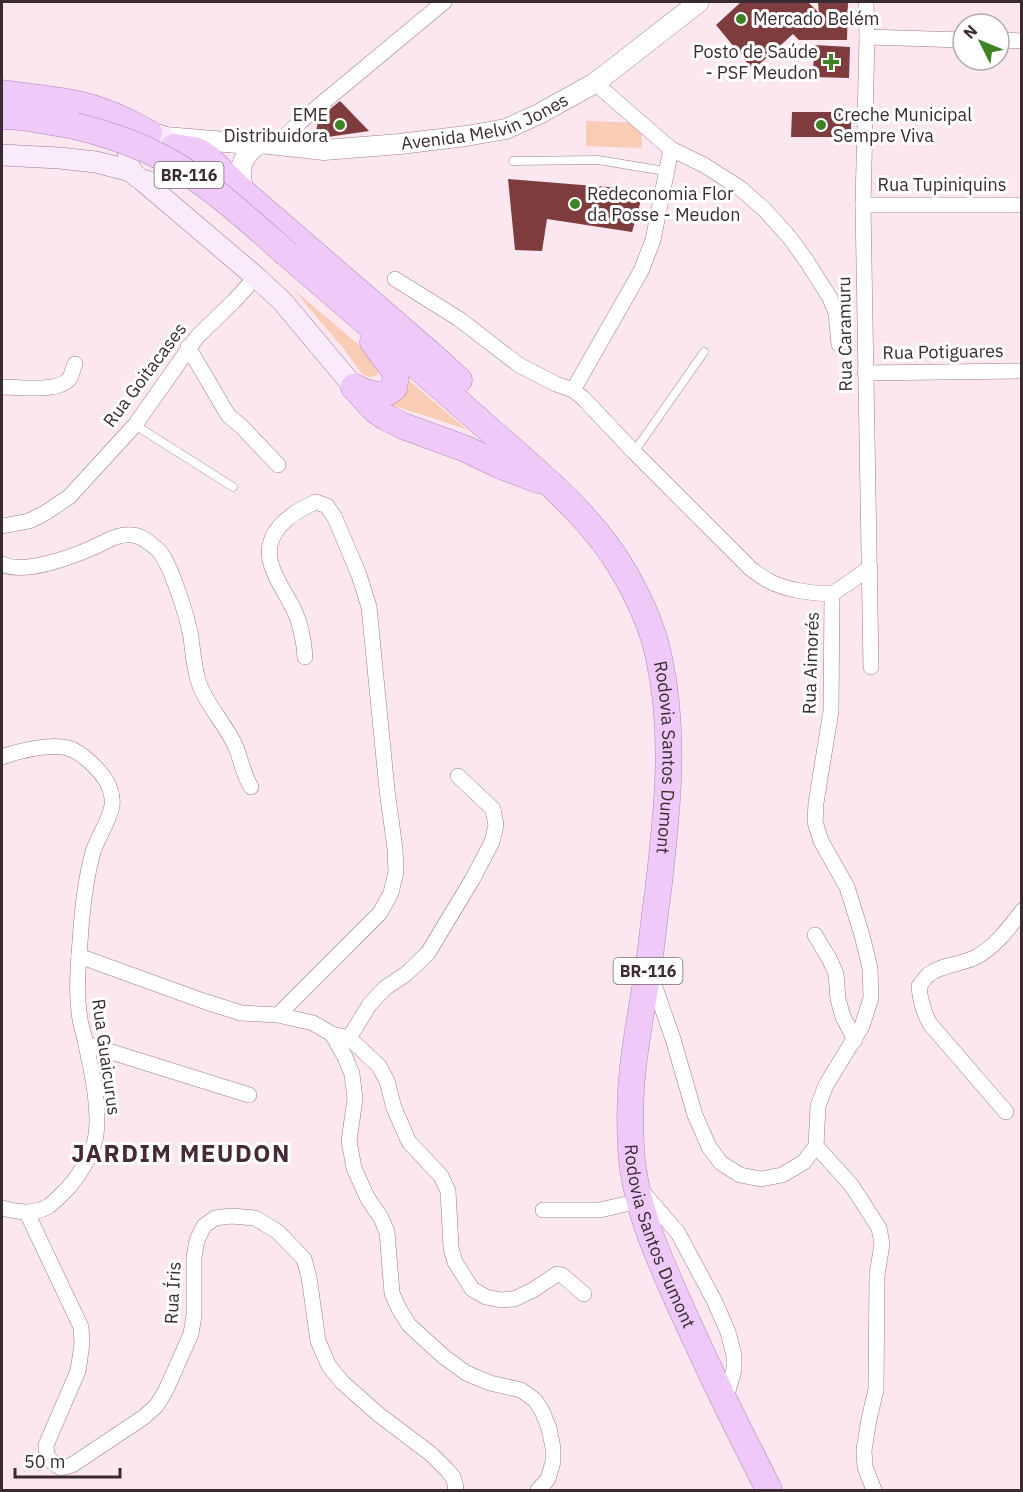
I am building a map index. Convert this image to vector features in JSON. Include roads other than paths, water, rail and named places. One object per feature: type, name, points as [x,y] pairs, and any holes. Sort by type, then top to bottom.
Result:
[{"type":"highway","points":[[2,93],[70,102],[125,120],[153,159],[194,150],[201,153],[244,193],[429,352],[489,410],[551,485]]},
{"type":"highway","name":"BR-116","points":[[11,117],[75,126],[112,136],[141,148],[178,168],[224,200],[351,309]]},
{"type":"highway","points":[[351,309],[369,338],[396,373],[394,388],[387,394],[376,396],[354,387]]},
{"type":"highway","name":"Rodovia Santos Dumont","points":[[351,309],[425,372],[579,513],[622,568],[649,625],[659,656],[669,745],[665,825],[631,1090],[631,1149],[637,1192],[662,1266],[769,1491]]},
{"type":"highway","points":[[354,387],[374,409],[403,426],[466,449],[499,465],[551,485]]},
{"type":"main road","points":[[2,154],[96,162],[153,159],[171,206],[256,277],[297,318],[354,387]]},
{"type":"street","points":[[244,193],[240,172],[250,150],[268,144],[302,120],[444,2]]},
{"type":"street","name":"Avenida Melvin Jones","points":[[153,159],[238,143],[324,150],[400,144],[506,129],[539,114],[595,83],[699,2]]},
{"type":"street","name":"Rua Caramuru","points":[[866,2],[863,205],[871,667]]},
{"type":"street","points":[[867,37],[951,40]]},
{"type":"street","points":[[595,83],[671,149],[704,165],[740,188],[765,210],[801,252],[830,298],[836,313],[839,345]]},
{"type":"street","points":[[209,159],[238,143]]},
{"type":"street","points":[[395,279],[459,319],[519,365],[573,390],[641,271],[653,240],[671,149]]},
{"type":"street","name":"Rua Tupiniquins","points":[[863,205],[1022,205]]},
{"type":"street","name":"Rua Goitacases","points":[[2,526],[29,521],[69,496],[135,425],[188,347],[256,277]]},
{"type":"street","points":[[188,347],[228,415],[278,465]]},
{"type":"street","points":[[2,387],[61,385],[70,377],[75,364]]},
{"type":"street","name":"Rua Potiguares","points":[[865,373],[1022,370]]},
{"type":"street","name":"Rua Aimorés","points":[[573,390],[752,569],[768,580],[783,586],[808,593],[832,594],[831,711],[815,822],[821,841],[847,887],[870,968],[871,998],[855,1040],[822,1095],[816,1146]]},
{"type":"street","points":[[278,1015],[380,913],[392,893],[396,872],[369,606],[359,575],[335,518],[327,506],[316,502],[284,522],[274,533],[269,544],[272,566],[295,612],[304,644],[305,657]]},
{"type":"street","points":[[2,564],[17,568],[61,561],[121,535],[135,534],[149,542],[167,563],[183,604],[200,685],[209,704],[233,740],[245,775],[252,787]]},
{"type":"street","points":[[832,594],[870,568]]},
{"type":"street","name":"Rua Guaicurus","points":[[2,757],[57,746],[70,748],[86,759],[108,784],[112,805],[94,851],[87,877],[79,956],[77,994],[97,1113],[94,1143],[84,1165],[69,1187],[49,1206],[27,1213]]},
{"type":"street","points":[[349,1038],[370,1004],[428,953],[462,898],[492,842],[496,825],[493,809],[458,776]]},
{"type":"street","points":[[1006,1112],[930,1024],[924,1014],[919,986],[928,975],[943,967],[960,964],[977,956],[1003,936],[1022,911]]},
{"type":"street","points":[[815,935],[836,974],[838,999],[843,1017],[855,1040]]},
{"type":"street","points":[[79,956],[214,1005],[241,1012],[278,1015],[313,1023],[332,1034],[349,1038],[379,1066],[387,1081],[394,1108],[409,1142],[441,1176],[448,1191],[451,1248],[455,1263],[472,1289],[486,1297],[501,1300],[514,1299],[557,1274],[567,1279],[584,1294]]},
{"type":"street","points":[[648,968],[696,1115],[710,1147],[721,1163],[740,1175],[762,1179],[782,1175],[804,1162],[816,1146],[852,1186],[879,1228],[882,1244],[877,1275],[876,1390],[864,1450],[865,1467],[874,1491]]},
{"type":"street","points":[[332,1034],[352,1074],[355,1099],[349,1141],[354,1168],[387,1232],[392,1293],[399,1310],[409,1325],[443,1356],[466,1373],[490,1383],[521,1390],[535,1400],[549,1428],[553,1448],[553,1462],[548,1479],[538,1491]]},
{"type":"street","points":[[86,1044],[249,1095]]},
{"type":"street","points":[[543,1210],[600,1210],[637,1192]]},
{"type":"street","points":[[2,1208],[27,1213]]},
{"type":"street","name":"Rua Íris","points":[[27,1213],[81,1327],[82,1344],[78,1371],[46,1445],[46,1453],[51,1462],[61,1468],[72,1465],[144,1417],[157,1405],[191,1334],[194,1315],[194,1257],[197,1240],[204,1226],[215,1218],[231,1216],[255,1218],[278,1232],[304,1259],[309,1277],[318,1341],[328,1366],[342,1382],[378,1414],[431,1454],[453,1477],[455,1491]]},
{"type":"lane","points":[[513,160],[598,160],[665,171]]},
{"type":"lane","points":[[634,452],[704,352]]},
{"type":"lane","points":[[135,425],[233,487]]},
{"type":"place","name":"Mercado Belém","points":[[741,19]]},
{"type":"place","name":"Posto de Saúde - PSF Meudon","points":[[831,62]]},
{"type":"place","name":"EME Distribuidora","points":[[340,125]]},
{"type":"place","name":"Creche Municipal Sempre Viva","points":[[821,125]]},
{"type":"place","name":"Redeconomia Flor da Posse - Meudon","points":[[575,204]]},
{"type":"district","name":"JARDIM MEUDON","points":[[181,1154]]}]
